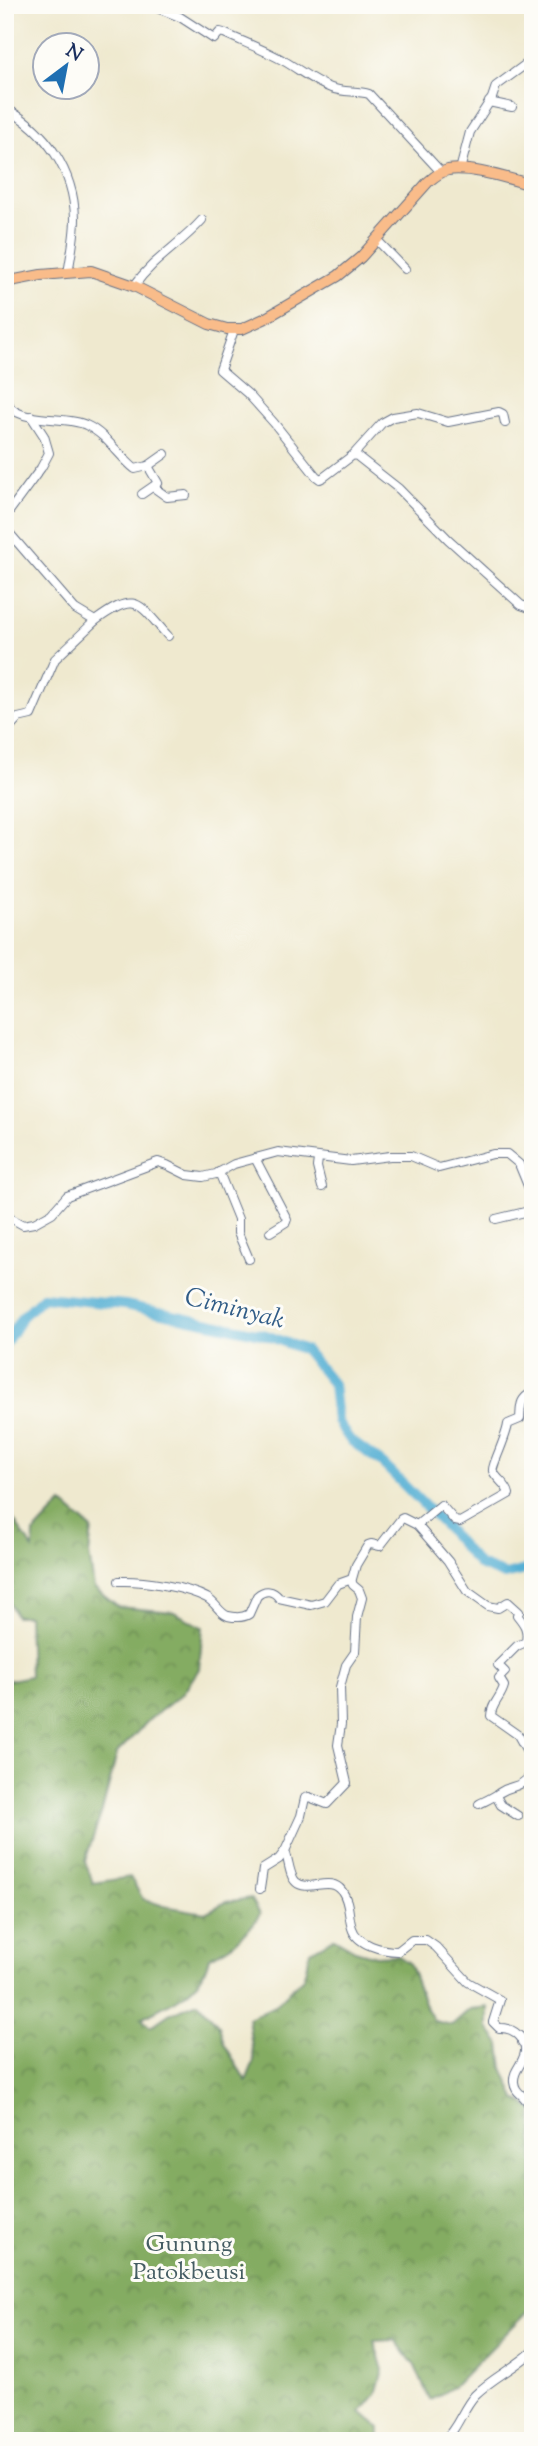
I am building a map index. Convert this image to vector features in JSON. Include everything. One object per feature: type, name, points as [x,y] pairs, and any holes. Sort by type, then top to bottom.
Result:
[{"type":"main road","points":[[5,282],[91,271],[134,286],[209,324],[233,330],[257,323],[331,281],[361,257],[428,182],[441,172],[460,170],[533,185]]},
{"type":"street","points":[[150,5],[180,17],[214,39],[220,32],[223,33],[283,61],[327,87],[344,92],[362,91],[369,94],[441,172]]},
{"type":"street","points":[[460,170],[470,132],[499,83],[533,58]]},
{"type":"street","points":[[489,102],[512,107]]},
{"type":"street","points":[[5,108],[22,118],[52,147],[67,177],[75,220],[68,273]]},
{"type":"street","points":[[134,286],[145,270],[183,240],[202,220]]},
{"type":"street","points":[[376,239],[405,269]]},
{"type":"street","points":[[233,330],[220,370],[248,394],[274,422],[320,479],[355,454],[382,423],[393,417],[418,413],[448,422],[499,412],[503,414],[506,423]]},
{"type":"street","points":[[5,393],[11,408],[31,416],[86,425],[107,441],[135,469],[148,466],[165,454]]},
{"type":"street","points":[[5,517],[49,453],[44,436],[31,416]]},
{"type":"street","points":[[355,454],[399,489],[521,605],[533,609]]},
{"type":"street","points":[[142,494],[158,482],[148,466]]},
{"type":"street","points":[[153,487],[167,497],[186,495]]},
{"type":"street","points":[[5,528],[75,609],[95,621]]},
{"type":"street","points":[[5,732],[18,718],[30,716],[55,659],[95,621],[125,604],[135,603],[146,610],[168,636]]},
{"type":"street","points":[[5,1215],[23,1225],[34,1223],[52,1213],[67,1196],[158,1162],[194,1177],[209,1176],[278,1152],[351,1161],[404,1156],[421,1159],[439,1168],[493,1154],[507,1154],[519,1164],[533,1198]]},
{"type":"street","points":[[256,1158],[287,1219],[270,1232]]},
{"type":"street","points":[[318,1159],[317,1167],[322,1187]]},
{"type":"street","points":[[219,1172],[238,1219],[239,1233],[249,1259]]},
{"type":"street","points":[[496,1219],[533,1210]]},
{"type":"street","points":[[417,1525],[439,1505],[458,1523],[509,1494],[506,1485],[494,1472],[493,1465],[505,1442],[508,1424],[520,1419],[521,1403],[533,1392]]},
{"type":"street","points":[[260,1889],[263,1869],[279,1859],[285,1851],[301,1816],[305,1798],[327,1804],[347,1783],[338,1745],[341,1724],[340,1687],[346,1665],[355,1651],[357,1617],[362,1598],[351,1580],[356,1564],[368,1545],[380,1546],[403,1518],[417,1525],[448,1561],[467,1591],[488,1606],[498,1608],[508,1602],[519,1612],[517,1615],[528,1631],[526,1642],[517,1646],[498,1665],[505,1672],[499,1678],[504,1686],[491,1708],[491,1716],[518,1735],[533,1762]]},
{"type":"street","points":[[119,1581],[152,1583],[198,1595],[211,1600],[224,1615],[240,1618],[250,1614],[254,1599],[260,1593],[274,1591],[279,1598],[311,1605],[325,1601],[338,1584],[351,1580]]},
{"type":"street","points":[[479,1804],[501,1791],[523,1784],[533,1773]]},
{"type":"street","points":[[496,1796],[501,1805],[518,1816]]},
{"type":"street","points":[[285,1851],[295,1881],[300,1885],[332,1884],[342,1890],[349,1909],[351,1927],[354,1933],[370,1946],[398,1951],[412,1940],[426,1940],[436,1947],[468,1982],[500,2000],[493,2022],[495,2026],[518,2033],[526,2047],[525,2055],[515,2071],[514,2082],[517,2092],[526,2100],[533,2116]]},
{"type":"street","points":[[522,2042],[533,2036]]},
{"type":"street","points":[[443,2441],[453,2432],[467,2404],[479,2391],[533,2351]]},
{"type":"green space","name":"Gunung Patokbeusi","points":[[62,1503],[92,1529],[89,1554],[94,1588],[118,1607],[174,1612],[203,1627],[199,1669],[183,1693],[150,1719],[117,1753],[85,1861],[93,1883],[130,1877],[143,1899],[164,1906],[205,1913],[226,1902],[251,1898],[260,1914],[238,1940],[209,1957],[199,1980],[192,1988],[173,2002],[141,2018],[150,2027],[169,2014],[198,2002],[219,2026],[224,2043],[246,2081],[254,2061],[248,2018],[273,2007],[303,1978],[311,1951],[334,1938],[355,1950],[376,1956],[397,1955],[409,1963],[434,2021],[452,2025],[470,2009],[488,2007],[488,2028],[500,2044],[503,2068],[516,2099],[533,2110],[533,2306],[453,2387],[430,2400],[415,2366],[395,2340],[374,2341],[383,2370],[376,2394],[361,2412],[380,2428],[380,2441],[5,2441],[5,1681],[30,1676],[28,1616],[16,1616],[6,1596],[6,1573],[11,1516],[33,1549],[34,1533]]},
{"type":"waterway","name":"Ciminyak","points":[[5,1344],[22,1317],[43,1297],[125,1305],[266,1335],[305,1350],[333,1384],[337,1421],[350,1440],[383,1464],[443,1524],[479,1565],[505,1575],[533,1568]]}]
